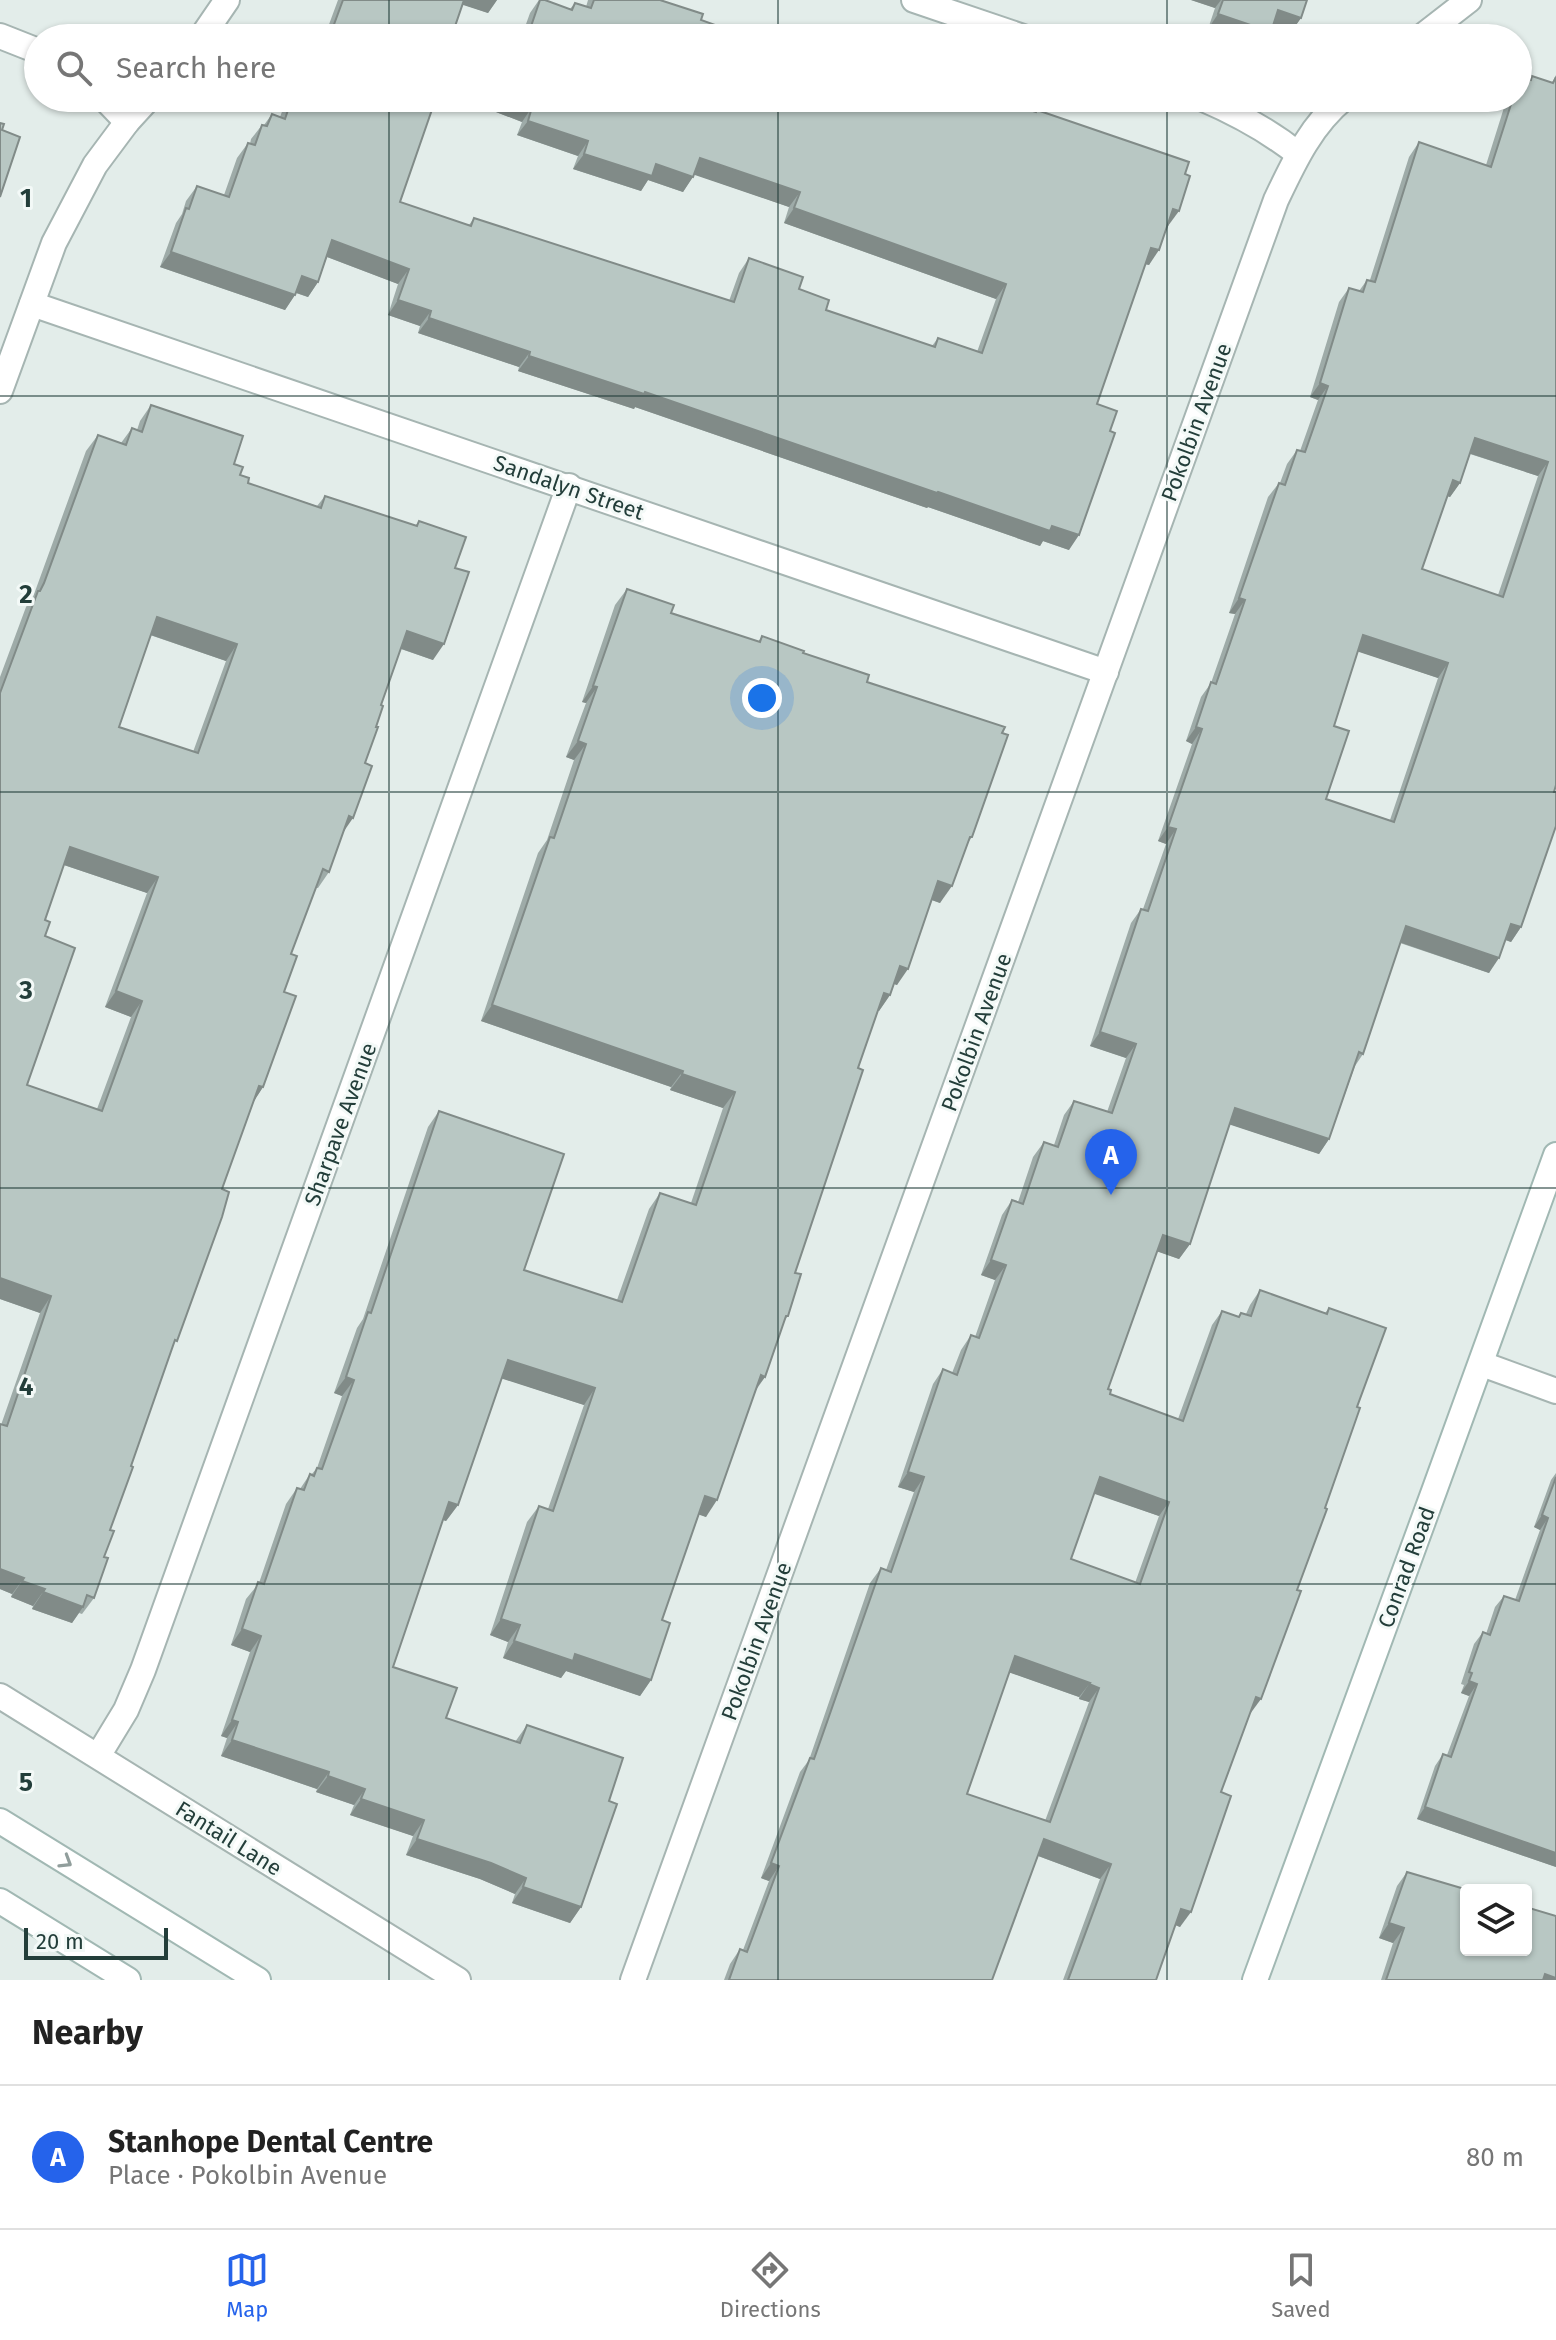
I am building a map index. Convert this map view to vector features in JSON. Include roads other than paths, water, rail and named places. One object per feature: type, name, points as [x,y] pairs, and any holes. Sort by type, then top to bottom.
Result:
[{"type":"street","points":[[211,24],[227,0]]},
{"type":"street","points":[[914,0],[985,24]]},
{"type":"street","points":[[1438,24],[1469,0]]},
{"type":"street","points":[[0,36],[24,45]]},
{"type":"street","points":[[117,112],[127,122]]},
{"type":"street","points":[[0,391],[54,243],[95,165],[136,112]]},
{"type":"street","points":[[1233,112],[1274,135],[1298,154]]},
{"type":"street","name":"Pokolbin Avenue","points":[[633,1980],[1276,200],[1298,154],[1316,126],[1330,112]]},
{"type":"street","name":"Sandalyn Street","points":[[32,304],[1106,672]]},
{"type":"street","name":"Sharpave Avenue","points":[[98,1756],[126,1710],[143,1670],[569,486]]},
{"type":"street","name":"Conrad Road","points":[[1255,1980],[1556,1155]]},
{"type":"street","points":[[1482,1364],[1556,1391]]},
{"type":"street","name":"Fantail Lane","points":[[0,1696],[458,1980]]},
{"type":"street","points":[[0,1821],[258,1980]]},
{"type":"street","points":[[0,1901],[128,1980]]},
{"type":"place","name":"Stanhope Dental Centre","points":[[1111,1195]]}]
